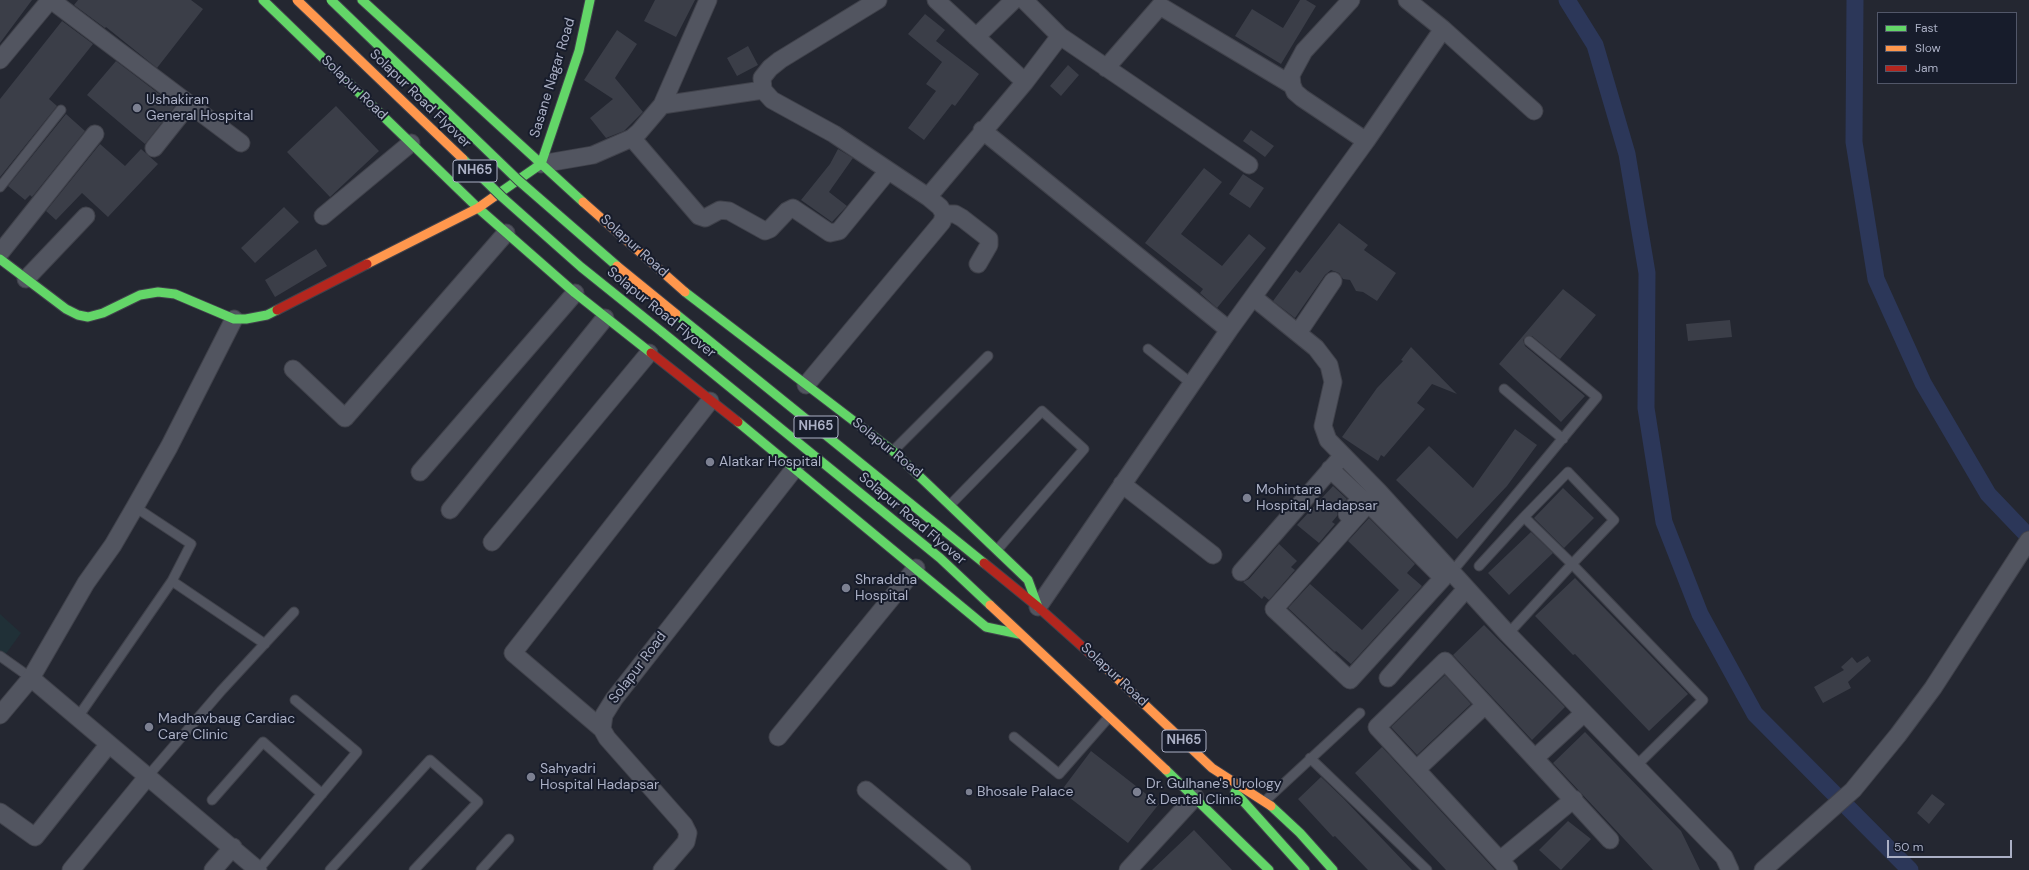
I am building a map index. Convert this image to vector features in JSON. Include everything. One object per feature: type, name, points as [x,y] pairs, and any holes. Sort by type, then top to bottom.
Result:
[{"type":"main road","name":"Solapur Road","points":[[262,0],[478,208],[575,294],[794,468],[986,627],[1019,634]]},
{"type":"main road","name":"Solapur Road Flyover","points":[[297,0],[502,197],[581,267],[940,558],[1019,634]]},
{"type":"main road","name":"Solapur Road Flyover","points":[[331,0],[518,180],[596,249],[1038,607]]},
{"type":"main road","name":"Solapur Road","points":[[362,0],[541,164],[688,295],[893,451],[951,504],[1028,580],[1038,607],[1122,682],[1212,768],[1265,801],[1300,833],[1332,870]]},
{"type":"main road","name":"Sasane Nagar Road","points":[[541,164],[579,51],[590,0]]},
{"type":"main road","points":[[0,259],[66,309],[78,315],[88,317],[103,313],[140,295],[158,292],[175,294],[234,319],[246,319],[267,315],[478,208],[541,164]]},
{"type":"main road","name":"NH65","points":[[1019,634],[1195,797],[1269,870]]},
{"type":"main road","points":[[1212,768],[1254,812],[1305,870]]},
{"type":"street","points":[[0,60],[51,0],[242,144]]},
{"type":"street","points":[[541,164],[600,152],[632,138],[662,105],[712,0]]},
{"type":"street","points":[[806,385],[942,222],[944,214],[928,197],[834,134],[772,100],[763,90],[762,78],[770,68],[780,60],[878,0]]},
{"type":"street","points":[[936,0],[1025,82]]},
{"type":"street","points":[[976,37],[1014,0]]},
{"type":"street","points":[[1024,0],[1060,36],[1248,165]]},
{"type":"street","points":[[1352,0],[1304,51],[1291,75],[1292,85],[1295,92],[1366,141]]},
{"type":"street","points":[[1407,0],[1443,29],[1534,111]]},
{"type":"street","points":[[1106,68],[1160,6],[1292,85]]},
{"type":"street","points":[[1038,607],[1229,330],[1366,141],[1443,29]]},
{"type":"street","points":[[928,197],[982,130],[1025,82],[1060,36]]},
{"type":"street","points":[[662,105],[763,90]]},
{"type":"street","points":[[154,148],[189,104]]},
{"type":"street","points":[[982,130],[1229,330]]},
{"type":"street","points":[[0,253],[95,134]]},
{"type":"street","points":[[632,138],[699,216],[705,218],[720,210],[729,211],[765,231],[770,229],[787,211],[793,208],[830,233],[839,231],[888,171]]},
{"type":"street","points":[[323,216],[411,143]]},
{"type":"street","points":[[944,214],[955,214],[986,235],[989,239],[989,245],[978,264]]},
{"type":"street","points":[[26,278],[86,216]]},
{"type":"street","points":[[293,369],[345,418],[506,233]]},
{"type":"street","points":[[1298,333],[1334,281]]},
{"type":"street","points":[[420,472],[575,294]]},
{"type":"street","points":[[1253,297],[1316,348],[1329,365],[1333,382],[1323,426],[1328,440],[1342,455],[1374,498],[1443,578],[1350,680],[1274,609],[1374,498]]},
{"type":"street","points":[[450,510],[605,318]]},
{"type":"street","points":[[0,716],[31,678],[86,583],[113,545],[169,447],[234,319]]},
{"type":"street","points":[[492,542],[649,352]]},
{"type":"street","points":[[662,870],[686,842],[688,833],[684,825],[607,738],[602,729],[513,653],[710,402]]},
{"type":"street","points":[[1241,572],[1342,455]]},
{"type":"street","name":"Solapur Road","points":[[602,729],[604,715],[614,699],[794,468]]},
{"type":"street","points":[[1267,600],[1361,498],[1330,469]]},
{"type":"street","points":[[1122,484],[1213,555]]},
{"type":"street","points":[[1374,498],[1466,589],[1724,857],[1730,870]]},
{"type":"street","points":[[1763,870],[1825,817],[1853,790],[1898,736],[1933,688],[2029,540]]},
{"type":"street","points":[[778,737],[916,568]]},
{"type":"street","points":[[1388,678],[1466,589]]},
{"type":"street","points":[[1574,800],[1504,865],[1417,768],[1377,727],[1444,661],[1574,800],[1610,840]]},
{"type":"street","points":[[31,678],[233,847],[258,870]]},
{"type":"street","points":[[1417,768],[1485,705]]},
{"type":"street","points":[[1535,758],[1584,713]]},
{"type":"street","points":[[0,812],[36,837],[109,744]]},
{"type":"street","points":[[71,870],[148,776]]},
{"type":"street","points":[[866,790],[962,870]]},
{"type":"street","points":[[1128,870],[1195,797]]},
{"type":"street","points":[[213,870],[233,847]]},
{"type":"lane","points":[[0,187],[61,110]]},
{"type":"lane","points":[[1450,573],[1597,397],[1529,341]]},
{"type":"lane","points":[[1148,349],[1192,384]]},
{"type":"lane","points":[[893,451],[988,356]]},
{"type":"lane","points":[[1504,389],[1563,439]]},
{"type":"lane","points":[[951,504],[1042,411],[1084,449],[998,549]]},
{"type":"lane","points":[[1479,566],[1568,472],[1614,520],[1508,634]]},
{"type":"lane","points":[[78,717],[172,580],[191,544],[135,507]]},
{"type":"lane","points":[[1524,517],[1572,564],[1703,700],[1636,766]]},
{"type":"lane","points":[[172,580],[265,644]]},
{"type":"lane","points":[[148,776],[221,690],[294,612]]},
{"type":"lane","points":[[0,656],[31,678]]},
{"type":"lane","points":[[258,870],[357,752],[296,700]]},
{"type":"lane","points":[[1265,801],[1360,712]]},
{"type":"lane","points":[[1014,737],[1059,774],[1109,716]]},
{"type":"lane","points":[[212,800],[263,742],[322,794]]},
{"type":"lane","points":[[1310,758],[1427,870]]},
{"type":"lane","points":[[330,870],[430,760],[478,802],[414,870]]},
{"type":"lane","points":[[481,870],[509,839]]},
{"type":"shaded area","points":[[0,614],[21,633],[0,662]]},
{"type":"building","points":[[0,0],[32,0],[0,43]]},
{"type":"building","points":[[78,0],[191,0],[203,9],[157,68],[106,27],[105,28],[74,5]]},
{"type":"building","points":[[655,0],[695,0],[676,37],[644,21]]},
{"type":"building","points":[[1300,0],[1306,0],[1316,6],[1281,64],[1235,36],[1252,9],[1283,28]]},
{"type":"building","points":[[925,14],[945,30],[936,41],[979,74],[955,106],[952,104],[924,140],[908,128],[936,91],[926,84],[942,62],[908,34]]},
{"type":"building","points":[[62,21],[93,44],[49,99],[57,106],[0,177],[0,99]]},
{"type":"building","points":[[617,30],[637,44],[615,78],[643,112],[624,131],[606,138],[590,118],[613,99],[584,80]]},
{"type":"building","points":[[748,46],[758,65],[737,76],[727,58]]},
{"type":"building","points":[[116,61],[175,106],[145,144],[87,95]]},
{"type":"building","points":[[1068,65],[1079,75],[1061,96],[1050,86]]},
{"type":"building","points":[[336,106],[379,151],[330,197],[287,152]]},
{"type":"building","points":[[66,114],[85,131],[32,197],[30,195],[25,200],[8,186]]},
{"type":"building","points":[[1251,130],[1274,146],[1265,157],[1243,141]]},
{"type":"building","points":[[100,144],[125,166],[141,149],[158,164],[108,217],[82,193],[56,220],[46,211]]},
{"type":"building","points":[[838,149],[853,158],[829,192],[847,206],[832,222],[801,200],[830,164]]},
{"type":"building","points":[[1204,168],[1222,182],[1181,234],[1222,266],[1249,234],[1266,248],[1217,308],[1200,293],[1203,289],[1145,243]]},
{"type":"building","points":[[1243,174],[1264,188],[1250,208],[1229,194]]},
{"type":"building","points":[[284,207],[299,222],[255,263],[241,248]]},
{"type":"building","points":[[1339,223],[1368,245],[1364,250],[1396,273],[1377,301],[1363,292],[1356,291],[1350,280],[1343,279],[1339,273],[1331,270],[1325,275],[1295,318],[1273,301],[1296,270],[1300,273]]},
{"type":"building","points":[[316,249],[327,266],[275,297],[265,280]]},
{"type":"building","points":[[1563,289],[1596,315],[1560,359],[1532,336],[1527,336],[1523,340],[1525,346],[1585,396],[1561,422],[1499,364]]},
{"type":"building","points":[[1730,320],[1732,337],[1688,341],[1686,324]]},
{"type":"building","points":[[1411,347],[1457,394],[1432,384],[1417,403],[1425,409],[1384,457],[1381,455],[1378,461],[1342,437],[1377,388],[1403,361],[1401,360]]},
{"type":"building","points":[[1515,429],[1537,445],[1507,486],[1457,539],[1396,480],[1429,446],[1473,488]]},
{"type":"building","points":[[1333,486],[1347,499],[1337,512],[1337,516],[1332,522],[1335,524],[1319,543],[1297,525]]},
{"type":"building","points":[[1563,488],[1594,518],[1564,548],[1534,518]]},
{"type":"building","points":[[1369,518],[1415,564],[1407,573],[1422,586],[1351,664],[1336,651],[1335,652],[1288,608],[1310,584],[1362,630],[1399,590],[1348,541]]},
{"type":"building","points":[[1531,532],[1553,553],[1509,595],[1488,573]]},
{"type":"building","points":[[1279,544],[1297,561],[1291,567],[1295,570],[1269,600],[1264,596],[1262,599],[1243,582],[1249,579]]},
{"type":"building","points":[[1575,578],[1688,694],[1649,731],[1575,654],[1573,655],[1535,616]]},
{"type":"building","points":[[1484,625],[1565,707],[1532,740],[1453,655]]},
{"type":"building","points":[[1868,656],[1871,661],[1848,682],[1851,688],[1823,703],[1814,687],[1844,670],[1841,667],[1852,657],[1857,663]]},
{"type":"building","points":[[1445,675],[1471,704],[1417,755],[1391,727]]},
{"type":"building","points":[[1585,732],[1681,831],[1700,870],[1653,870],[1553,763]]},
{"type":"building","points":[[1382,747],[1495,870],[1446,870],[1355,773]]},
{"type":"building","points":[[1091,751],[1159,804],[1128,843],[1061,791]]},
{"type":"building","points":[[1321,777],[1412,870],[1368,870],[1335,836],[1333,837],[1298,799]]},
{"type":"building","points":[[1932,794],[1945,804],[1929,824],[1917,813]]},
{"type":"building","points":[[1568,821],[1591,839],[1561,870],[1539,850]]},
{"type":"building","points":[[1194,830],[1232,870],[1152,870]]},
{"type":"waterway","points":[[1567,0],[1595,45],[1627,154],[1647,273],[1646,408],[1664,522],[1700,614],[1755,714],[1910,870]]},
{"type":"waterway","points":[[1855,0],[1854,142],[1876,279],[1923,383],[1988,494],[2029,537]]},
{"type":"traffic: fast","points":[[263,0],[478,208],[575,293],[651,353]]},
{"type":"traffic: fast","points":[[331,0],[518,180],[617,266]]},
{"type":"traffic: fast","points":[[362,0],[583,202]]},
{"type":"traffic: fast","points":[[495,196],[541,164],[579,51],[590,0]]},
{"type":"traffic: fast","points":[[463,159],[502,197],[581,267],[662,332]]},
{"type":"traffic: fast","points":[[0,259],[66,309],[78,315],[88,317],[103,313],[140,295],[158,292],[175,294],[234,319],[246,319],[267,315],[277,310]]},
{"type":"traffic: fast","points":[[685,292],[893,451],[1028,580],[1038,607]]},
{"type":"traffic: fast","points":[[676,314],[984,563]]},
{"type":"traffic: fast","points":[[662,332],[940,558],[990,605]]},
{"type":"traffic: fast","points":[[738,422],[986,627],[1019,634]]},
{"type":"traffic: fast","points":[[1166,770],[1269,870]]},
{"type":"traffic: fast","points":[[1235,792],[1305,870]]},
{"type":"traffic: fast","points":[[1271,806],[1300,833],[1333,870]]},
{"type":"traffic: slow","points":[[297,0],[463,159]]},
{"type":"traffic: slow","points":[[367,264],[478,208],[495,196]]},
{"type":"traffic: slow","points":[[583,202],[685,292]]},
{"type":"traffic: slow","points":[[617,266],[676,314]]},
{"type":"traffic: slow","points":[[990,605],[1166,770]]},
{"type":"traffic: slow","points":[[1105,667],[1212,768],[1271,806]]},
{"type":"traffic: jam","points":[[277,310],[367,264]]},
{"type":"traffic: jam","points":[[651,353],[738,422]]},
{"type":"traffic: jam","points":[[984,563],[1038,607],[1105,667]]},
{"type":"place","name":"Ushakiran General Hospital","points":[[137,108]]},
{"type":"place","name":"Alatkar Hospital","points":[[710,462]]},
{"type":"place","name":"Mohintara Hospital, Hadapsar","points":[[1247,498]]},
{"type":"place","name":"Shraddha Hospital","points":[[846,588]]},
{"type":"place","name":"Madhavbaug Cardiac Care Clinic","points":[[149,727]]},
{"type":"place","name":"Sahyadri Hospital Hadapsar","points":[[531,777]]},
{"type":"place","name":"Bhosale Palace","points":[[969,792]]},
{"type":"place","name":"Dr. Gulhane's Urology & Dental Clinic","points":[[1137,792]]}]
